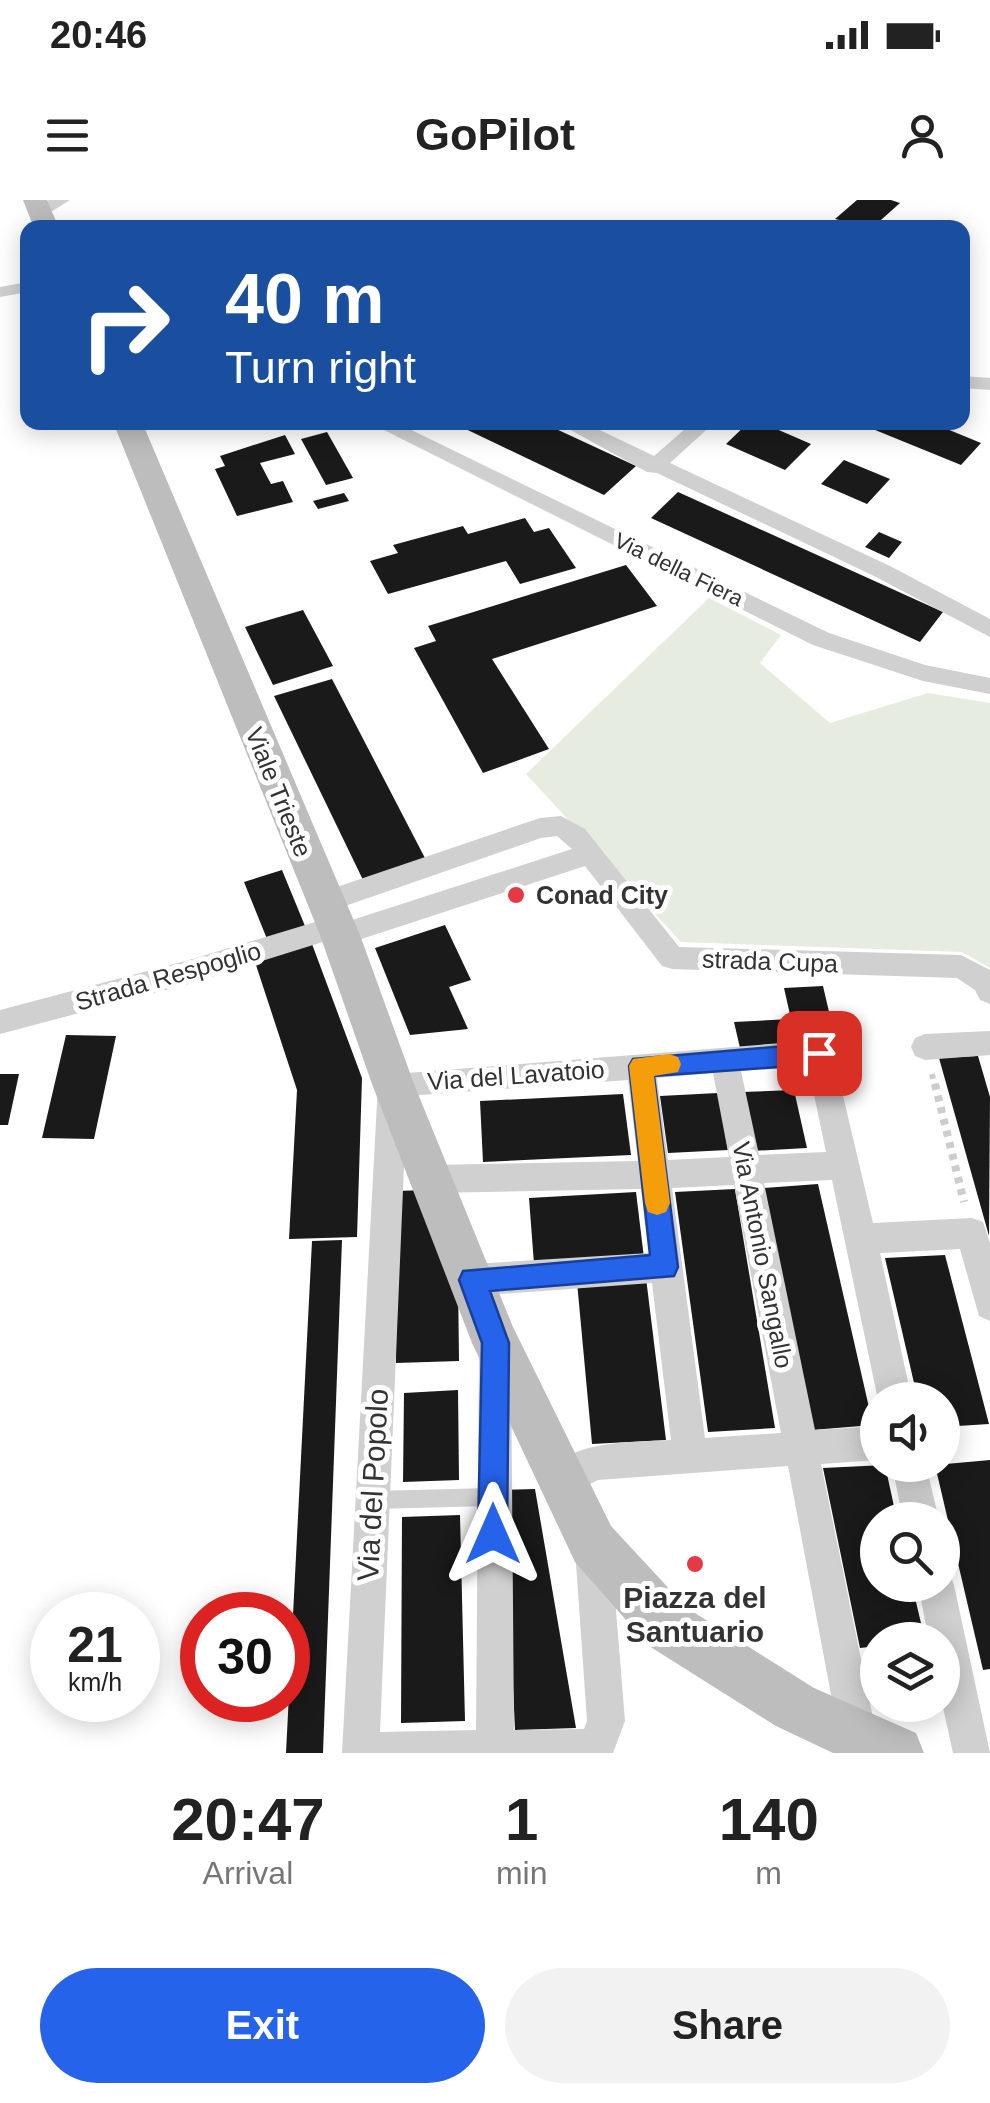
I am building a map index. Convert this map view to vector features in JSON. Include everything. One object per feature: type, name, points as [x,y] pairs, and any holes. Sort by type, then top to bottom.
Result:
[{"type":"main road","name":"Viale Trieste","points":[[129,430],[333,922],[496,1343],[560,1484],[592,1544],[668,1627],[742,1677],[877,1745]]},
{"type":"street","name":"Via della Fiera","points":[[394,430],[821,639],[923,673],[990,686]]},
{"type":"street","points":[[582,430],[882,571],[990,629]]},
{"type":"street","points":[[654,467],[696,430]]},
{"type":"street","name":"strada Cupa","points":[[333,922],[540,828],[568,829],[672,958],[961,968],[986,982],[990,992]]},
{"type":"street","points":[[333,922],[590,854]]},
{"type":"street","name":"Strada Respoglio","points":[[0,1022],[189,972],[333,922]]},
{"type":"street","points":[[925,1047],[990,1043]]},
{"type":"street","name":"Via del Lavatoio","points":[[393,1084],[819,1053],[844,1165]]},
{"type":"street","name":"Via Antonio Sangallo","points":[[725,1060],[801,1449],[877,1745]]},
{"type":"street","points":[[641,1066],[690,1456]]},
{"type":"street","name":"Via del Popolo","points":[[393,1084],[360,1751],[495,1751]]},
{"type":"street","points":[[429,1171],[654,1174],[844,1165],[891,1382]]},
{"type":"street","points":[[860,1240],[972,1233],[990,1305]]},
{"type":"street","points":[[472,1280],[665,1267]]},
{"type":"street","points":[[496,1343],[492,1498],[495,1751],[596,1748],[606,1720],[592,1544]]},
{"type":"street","points":[[560,1484],[594,1462],[860,1445]]},
{"type":"street","points":[[940,1602],[972,1753]]},
{"type":"lane","points":[[372,1500],[492,1498]]},
{"type":"path","points":[[925,1047],[972,1233]]},
{"type":"shaded area","points":[[709,598],[781,635],[760,663],[830,723],[928,693],[990,703],[990,968],[962,952],[681,942],[526,774]]},
{"type":"building","points":[[857,200],[900,203],[881,220],[835,219]]},
{"type":"building","points":[[468,430],[558,430],[636,466],[604,495]]},
{"type":"building","points":[[741,430],[779,430],[811,444],[785,470],[726,444]]},
{"type":"building","points":[[875,430],[949,430],[981,443],[961,465]]},
{"type":"building","points":[[327,432],[353,478],[326,485],[301,439]]},
{"type":"building","points":[[285,435],[295,454],[260,463],[271,484],[283,481],[293,502],[237,516],[215,469],[225,466],[220,456]]},
{"type":"building","points":[[844,460],[890,479],[867,504],[821,484]]},
{"type":"building","points":[[678,492],[943,612],[920,642],[651,518]]},
{"type":"building","points":[[344,493],[349,501],[318,509],[313,501]]},
{"type":"building","points":[[525,518],[534,532],[549,528],[576,568],[520,584],[506,561],[388,594],[370,561],[398,553],[393,545],[463,526],[468,534]]},
{"type":"building","points":[[879,532],[902,542],[889,558],[865,547]]},
{"type":"building","points":[[626,565],[657,606],[492,659],[549,749],[483,773],[414,648],[436,641],[428,626]]},
{"type":"building","points":[[303,610],[333,666],[273,685],[245,627]]},
{"type":"building","points":[[332,679],[426,860],[364,882],[274,696]]},
{"type":"building","points":[[282,870],[305,926],[267,939],[244,882]]},
{"type":"building","points":[[445,925],[471,980],[449,987],[468,1029],[410,1035],[375,948]]},
{"type":"building","points":[[312,944],[362,1078],[357,1237],[289,1239],[297,1090],[255,962]]},
{"type":"building","points":[[823,986],[836,1042],[740,1048],[734,1022],[791,1019],[784,988]]},
{"type":"building","points":[[66,1035],[116,1036],[94,1139],[42,1138]]},
{"type":"building","points":[[978,1056],[990,1097],[989,1236],[939,1058]]},
{"type":"building","points":[[0,1074],[19,1074],[8,1125],[0,1125]]},
{"type":"building","points":[[794,1090],[807,1148],[752,1151],[742,1092]]},
{"type":"building","points":[[718,1093],[728,1150],[668,1153],[660,1096]]},
{"type":"building","points":[[623,1094],[631,1155],[483,1162],[480,1101]]},
{"type":"building","points":[[818,1184],[863,1382],[860,1382],[860,1426],[812,1430],[764,1188]]},
{"type":"building","points":[[735,1189],[775,1428],[708,1432],[675,1192]]},
{"type":"building","points":[[425,1190],[458,1278],[459,1361],[396,1363],[397,1191]]},
{"type":"building","points":[[636,1192],[644,1258],[534,1264],[529,1198]]},
{"type":"building","points":[[342,1240],[323,1753],[286,1753],[288,1722],[310,1722],[310,1592],[294,1592],[312,1241]]},
{"type":"building","points":[[945,1255],[989,1424],[960,1426],[960,1382],[914,1382],[885,1258]]},
{"type":"building","points":[[646,1278],[666,1440],[592,1444],[577,1282]]},
{"type":"building","points":[[458,1390],[459,1480],[403,1482],[404,1393]]},
{"type":"building","points":[[990,1460],[990,1669],[983,1670],[960,1572],[960,1502],[944,1502],[939,1482],[960,1482],[960,1463]]},
{"type":"building","points":[[860,1466],[860,1482],[889,1482],[893,1502],[860,1502],[860,1602],[916,1602],[921,1622],[860,1622],[860,1648],[823,1468]]},
{"type":"building","points":[[535,1489],[576,1728],[515,1730],[504,1490]]},
{"type":"building","points":[[460,1515],[465,1721],[401,1723],[402,1517]]},
{"type":"slow traffic","points":[[657,1203],[641,1066],[669,1064]]},
{"type":"place","name":"Conad City","points":[[516,895]]},
{"type":"place","name":"Piazza del Santuario","points":[[695,1564]]},
{"type":"route","points":[[493,1534],[496,1343],[472,1280],[665,1267],[641,1066],[819,1053]]}]
